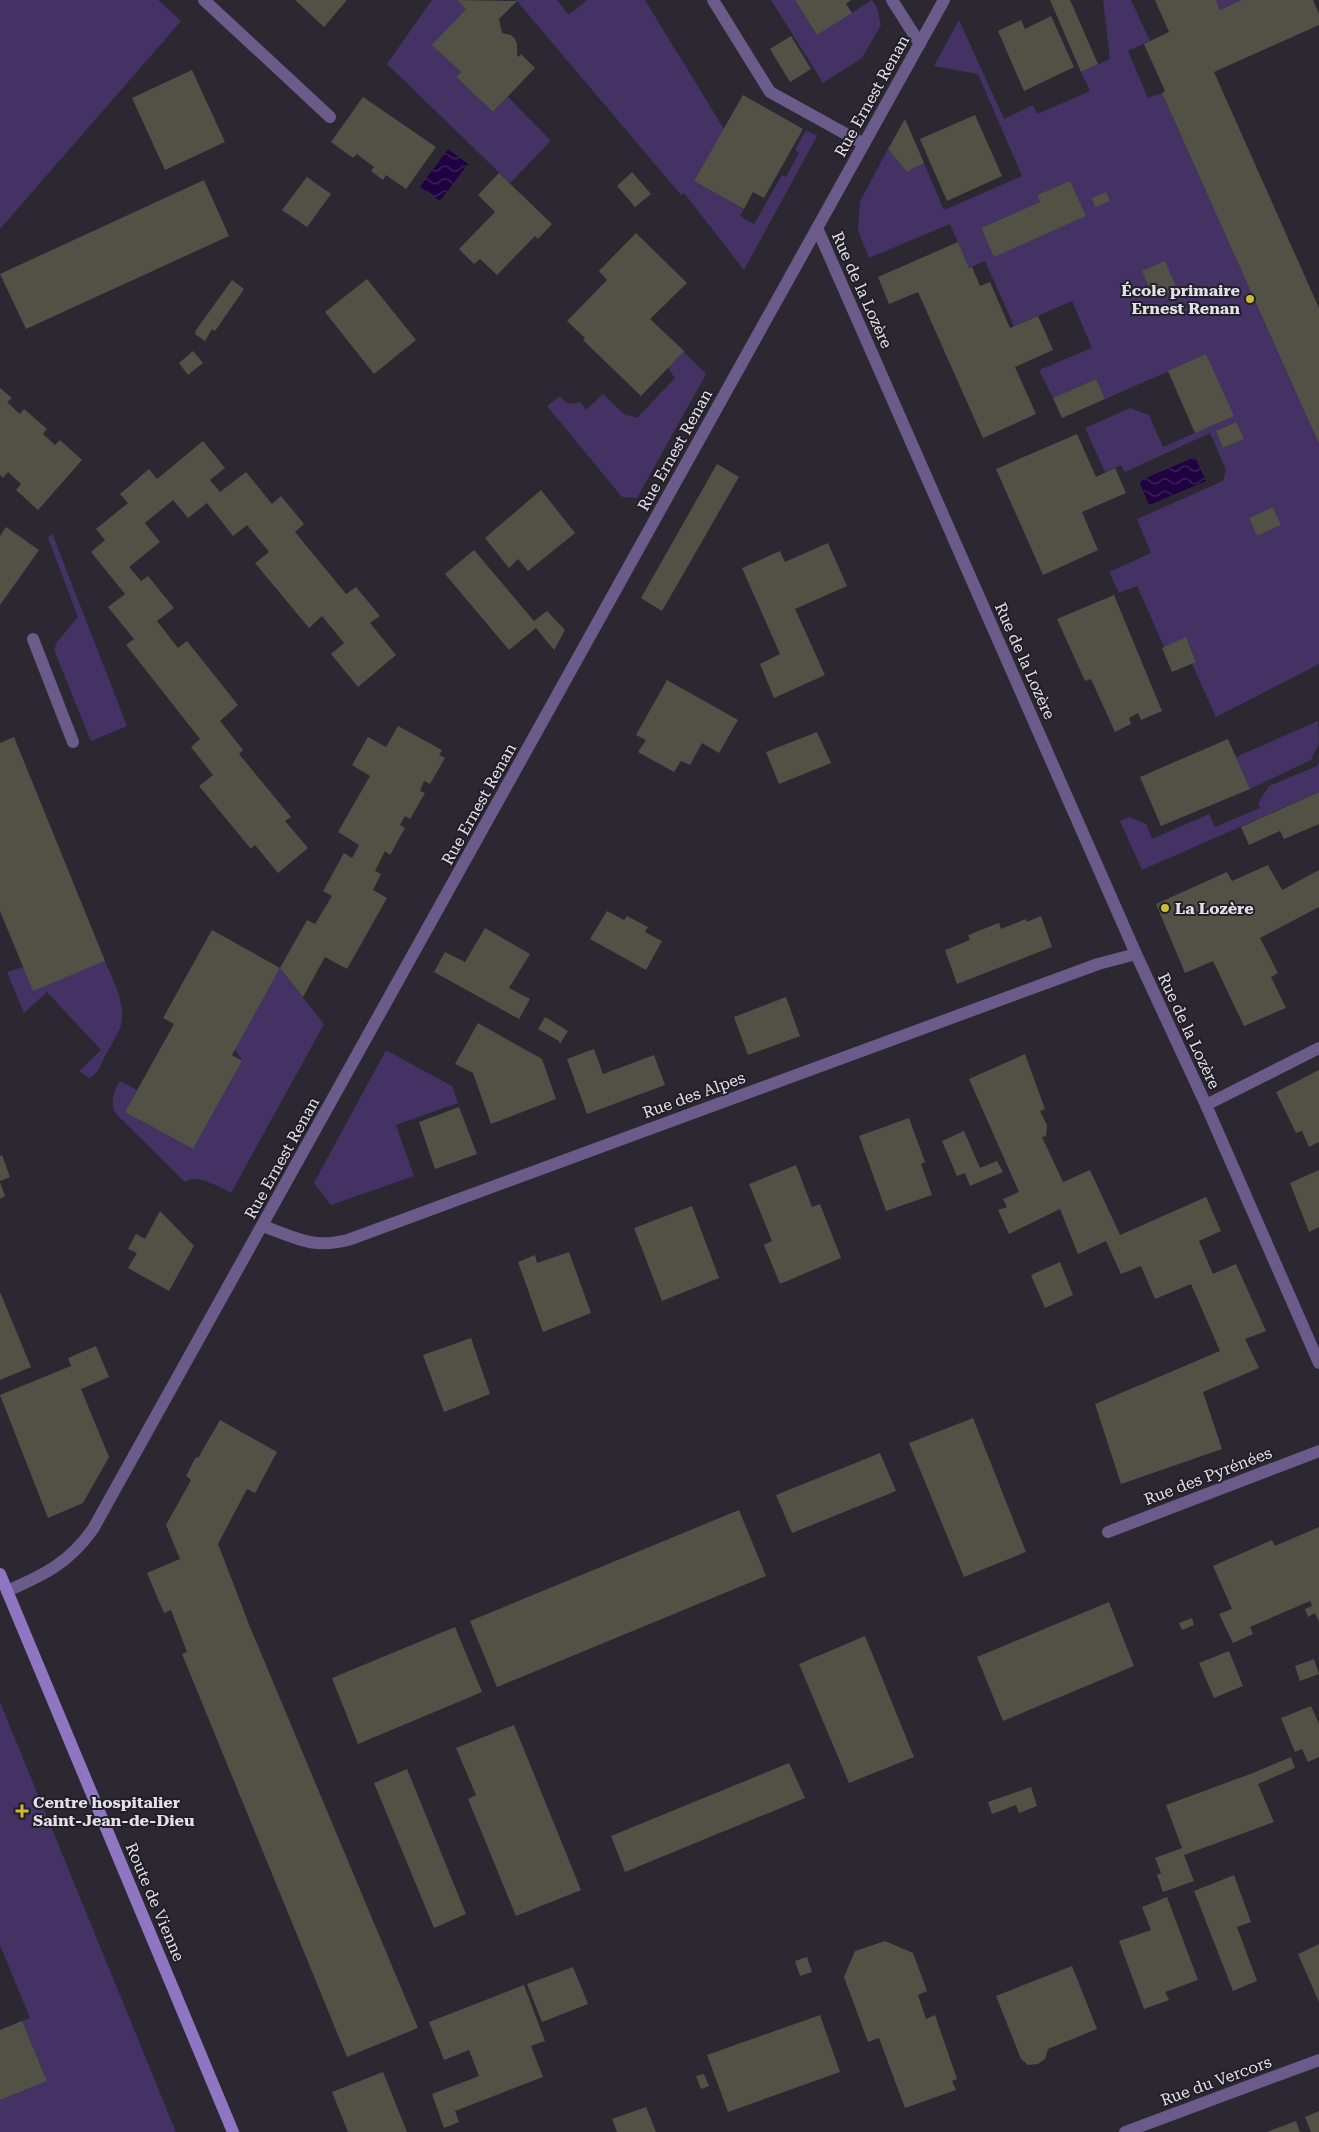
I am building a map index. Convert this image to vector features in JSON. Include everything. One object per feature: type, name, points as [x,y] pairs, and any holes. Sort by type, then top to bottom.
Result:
[{"type":"main road","name":"Route de Vienne","points":[[0,1574],[233,2132]]},
{"type":"street","points":[[204,0],[330,117]]},
{"type":"street","points":[[713,0],[770,92],[864,144]]},
{"type":"street","points":[[892,0],[920,44]]},
{"type":"street","name":"Rue Ernest Renan","points":[[7,1591],[42,1576],[60,1564],[80,1547],[93,1529],[944,0]]},
{"type":"street","name":"Rue de la Lozère","points":[[817,228],[1136,954],[1206,1105],[1319,1363]]},
{"type":"street","points":[[33,639],[73,742]]},
{"type":"street","name":"Rue des Alpes","points":[[263,1226],[306,1243],[329,1245],[348,1240],[1098,964],[1136,954]]},
{"type":"street","name":"Rue de la Lozère","points":[[1206,1105],[1319,1048]]},
{"type":"street","name":"Rue des Pyrénées","points":[[1108,1532],[1319,1451]]},
{"type":"street","name":"Rue du Vercors","points":[[1125,2132],[1319,2060]]},
{"type":"shaded area","points":[[0,0],[158,0],[181,21],[0,229]]},
{"type":"shaded area","points":[[432,0],[457,0],[466,9],[433,45],[461,72],[456,77],[493,112],[508,97],[551,141],[510,183],[387,64]]},
{"type":"shaded area","points":[[516,0],[557,0],[569,15],[587,0],[645,0],[724,129],[694,181],[744,209],[740,216],[754,224],[782,175],[786,177],[799,153],[795,150],[806,130],[817,136],[744,270],[684,193],[681,195]]},
{"type":"shaded area","points":[[771,0],[795,0],[817,35],[872,0],[877,8],[881,25],[862,58],[823,83]]},
{"type":"shaded area","points":[[1103,0],[1131,0],[1150,41],[1128,51],[1148,98],[1162,93],[1319,444],[1319,664],[1216,717],[1192,664],[1196,661],[1186,638],[1164,647],[1137,586],[1119,593],[1109,572],[1151,553],[1137,519],[1223,481],[1226,470],[1210,433],[1125,472],[1121,465],[1105,472],[1085,428],[1130,408],[1149,415],[1163,447],[1233,416],[1206,355],[1105,399],[1096,379],[1053,398],[1039,370],[1092,348],[1072,301],[1014,326],[985,261],[969,268],[950,224],[869,258],[858,230],[860,201],[888,149],[907,172],[924,163],[944,210],[1022,176],[978,74],[934,66],[959,20],[1004,119],[1033,105],[1037,114],[1090,91],[1081,72],[1110,59]],"holes":[[[1070,181],[1085,216],[994,256],[981,228],[1040,202],[1037,195]],[[1142,271],[1177,289],[1155,299]],[[1236,422],[1243,439],[1223,448],[1216,431]],[[1273,507],[1281,525],[1257,536],[1249,518]]]},
{"type":"shaded area","points":[[1216,0],[1241,0],[1220,10]]},
{"type":"shaded area","points":[[683,351],[706,374],[637,498],[622,497],[547,406],[560,396],[569,403],[580,402],[586,410],[603,394],[624,414],[637,418],[675,378],[667,367]]},
{"type":"shaded area","points":[[52,533],[127,726],[91,741],[54,650],[57,642],[78,617],[48,538]]},
{"type":"shaded area","points":[[1318,721],[1319,743],[1311,760],[1250,789],[1236,757]]},
{"type":"shaded area","points":[[1319,761],[1319,792],[1142,870],[1120,821],[1129,817],[1146,824],[1152,839],[1209,814],[1215,827],[1260,808],[1258,803],[1269,786],[1317,766]]},
{"type":"shaded area","points":[[105,961],[119,994],[122,1020],[120,1028],[99,1069],[89,1078],[79,1071],[101,1050],[47,992],[24,1013],[7,972],[23,967],[33,990]]},
{"type":"shaded area","points":[[280,968],[324,1024],[231,1193],[202,1180],[196,1179],[185,1182],[115,1113],[113,1097],[116,1089],[120,1081],[137,1090],[126,1112],[193,1149],[242,1061],[235,1049]]},
{"type":"shaded area","points":[[386,1050],[452,1086],[458,1103],[396,1125],[414,1176],[331,1205],[314,1183]]},
{"type":"shaded area","name":"Centre hospitalier Saint-Jean-de-Dieu","points":[[0,1702],[176,2132],[0,2132],[0,2100],[47,2081],[22,2021],[30,2018],[0,1945]]},
{"type":"water","points":[[448,149],[468,164],[440,201],[420,187]]},
{"type":"water","points":[[1195,457],[1206,481],[1149,505],[1139,481]]},
{"type":"building","points":[[295,0],[347,0],[324,27]]},
{"type":"building","points":[[457,0],[517,1],[499,19],[502,33],[511,35],[515,39],[517,55],[519,57],[521,54],[535,68],[493,112],[456,77],[461,72],[432,45],[466,9]]},
{"type":"building","points":[[795,0],[851,0],[846,4],[852,13],[817,35]]},
{"type":"building","points":[[1050,0],[1070,0],[1098,64],[1081,72]]},
{"type":"building","points":[[1155,0],[1216,0],[1220,10],[1241,0],[1313,0],[1319,14],[1319,25],[1214,72],[1319,308],[1319,444],[1162,93],[1165,91],[1144,44],[1169,32]]},
{"type":"building","points":[[1051,16],[1074,67],[1024,91],[998,31],[1021,20],[1025,29]]},
{"type":"building","points":[[791,36],[811,69],[790,82],[770,49]]},
{"type":"building","points":[[192,70],[225,142],[165,170],[132,98]]},
{"type":"building","points":[[743,95],[803,129],[764,198],[753,192],[744,209],[694,181]]},
{"type":"building","points":[[363,97],[436,147],[406,189],[386,175],[383,180],[371,171],[374,167],[357,154],[353,158],[331,142]]},
{"type":"building","points":[[975,115],[1002,176],[947,201],[920,139]]},
{"type":"building","points":[[905,119],[924,163],[907,172],[888,149]]},
{"type":"building","points":[[632,172],[651,194],[635,207],[617,186]]},
{"type":"building","points":[[499,173],[552,224],[538,239],[535,236],[497,275],[480,259],[474,264],[459,249],[495,212],[478,195]]},
{"type":"building","points":[[307,177],[331,194],[307,227],[282,210]]},
{"type":"building","points":[[204,180],[229,236],[26,329],[0,274]]},
{"type":"building","points":[[1070,181],[1086,216],[994,257],[981,228],[1040,202],[1037,195]]},
{"type":"building","points":[[1106,192],[1110,201],[1095,207],[1092,198]]},
{"type":"building","points":[[636,233],[687,283],[650,319],[684,351],[641,396],[583,340],[585,338],[567,321],[607,280],[599,271]]},
{"type":"building","points":[[958,242],[969,268],[972,267],[980,286],[990,282],[1010,328],[1038,316],[1053,350],[1015,367],[1036,414],[983,438],[918,292],[889,304],[878,277]]},
{"type":"building","points":[[1165,261],[1177,289],[1154,299],[1142,271]]},
{"type":"building","points":[[367,279],[416,340],[374,374],[325,312]]},
{"type":"building","points":[[232,280],[244,289],[215,331],[212,329],[205,341],[195,334],[196,330]]},
{"type":"building","points":[[193,351],[203,363],[188,375],[179,363]]},
{"type":"building","points":[[1206,354],[1234,416],[1195,433],[1168,371]]},
{"type":"building","points":[[1096,379],[1105,399],[1062,418],[1053,398]]},
{"type":"building","points":[[0,388],[12,398],[7,402],[20,414],[24,409],[47,429],[43,434],[55,445],[60,440],[82,460],[38,510],[16,490],[21,484],[8,472],[3,478],[0,475]]},
{"type":"building","points":[[1236,422],[1244,439],[1223,448],[1216,431]]},
{"type":"building","points":[[1077,434],[1096,477],[1115,468],[1126,493],[1082,512],[1098,550],[1043,575],[996,469]]},
{"type":"building","points":[[203,441],[225,468],[210,480],[220,492],[246,472],[272,504],[281,496],[304,524],[295,532],[346,594],[356,587],[380,616],[370,623],[396,655],[358,687],[331,654],[344,643],[322,616],[309,628],[255,563],[269,552],[247,525],[233,536],[207,503],[188,518],[173,500],[145,523],[160,542],[129,567],[141,581],[148,576],[174,608],[157,621],[178,648],[187,641],[238,705],[220,721],[243,750],[239,754],[291,817],[285,821],[308,848],[278,873],[255,845],[251,849],[199,786],[213,775],[191,747],[200,739],[126,645],[134,639],[108,607],[125,594],[91,552],[105,540],[96,529],[128,503],[120,494],[149,469],[157,479]]},
{"type":"building","points":[[717,464],[739,477],[662,611],[641,598]]},
{"type":"building","points":[[541,490],[575,533],[528,571],[518,559],[509,568],[485,538]]},
{"type":"building","points":[[1273,507],[1281,525],[1257,536],[1249,518]]},
{"type":"building","points":[[6,527],[39,550],[0,605],[0,536]]},
{"type":"building","points":[[828,543],[847,586],[795,609],[825,675],[774,698],[760,664],[780,654],[742,568],[780,551],[785,562]]},
{"type":"building","points":[[474,550],[534,621],[547,611],[565,630],[554,650],[536,628],[509,650],[445,574]]},
{"type":"building","points":[[1114,595],[1162,711],[1141,720],[1138,713],[1129,718],[1131,724],[1115,732],[1091,679],[1085,681],[1057,619]]},
{"type":"building","points":[[1186,637],[1196,662],[1172,672],[1162,648]]},
{"type":"building","points":[[667,680],[738,720],[719,753],[702,743],[690,765],[681,761],[674,772],[638,752],[646,740],[636,735]]},
{"type":"building","points":[[398,726],[442,750],[439,755],[445,758],[430,784],[424,781],[420,791],[425,793],[410,819],[405,816],[400,825],[405,828],[390,855],[385,851],[375,871],[381,874],[373,890],[387,898],[347,969],[325,957],[303,997],[280,968],[307,920],[315,924],[332,896],[323,891],[344,853],[352,858],[359,845],[338,832],[370,776],[352,765],[368,737],[386,747]]},
{"type":"building","points":[[817,732],[831,763],[779,784],[766,752]]},
{"type":"building","points":[[14,737],[105,961],[33,991],[0,911],[0,743]]},
{"type":"building","points":[[1228,739],[1250,789],[1161,826],[1140,777]]},
{"type":"building","points":[[1319,792],[1319,824],[1284,839],[1280,831],[1249,845],[1241,827]]},
{"type":"building","points":[[1268,865],[1282,890],[1319,870],[1319,907],[1260,938],[1278,973],[1271,977],[1286,1008],[1244,1026],[1213,961],[1185,973],[1156,904],[1227,872],[1232,881]]},
{"type":"building","points":[[607,911],[624,920],[627,916],[648,927],[645,932],[662,941],[646,970],[590,939]]},
{"type":"building","points":[[1041,916],[1052,947],[957,984],[945,950],[970,940],[968,935],[999,923],[1001,929],[1026,919],[1027,922]]},
{"type":"building","points":[[485,928],[530,954],[509,988],[530,999],[519,1019],[434,972],[445,952],[465,962]]},
{"type":"building","points":[[212,930],[280,968],[232,1055],[242,1061],[193,1149],[125,1112],[174,1024],[163,1018]]},
{"type":"building","points":[[786,997],[800,1036],[748,1055],[734,1017]]},
{"type":"building","points":[[545,1017],[568,1031],[560,1044],[559,1041],[538,1029]]},
{"type":"building","points":[[478,1023],[542,1059],[556,1099],[491,1124],[473,1073],[455,1064]]},
{"type":"building","points":[[594,1049],[603,1074],[654,1055],[665,1085],[587,1114],[567,1059]]},
{"type":"building","points":[[1025,1054],[1045,1109],[1040,1111],[1047,1125],[1046,1136],[1042,1137],[1063,1182],[1090,1170],[1120,1235],[1206,1197],[1221,1231],[1199,1241],[1213,1274],[1236,1264],[1266,1331],[1245,1339],[1259,1368],[1203,1392],[1222,1449],[1121,1484],[1095,1404],[1220,1351],[1191,1284],[1155,1299],[1141,1266],[1121,1274],[1106,1241],[1078,1254],[1060,1209],[1009,1234],[998,1210],[1007,1207],[1003,1199],[1019,1192],[969,1079]]},
{"type":"building","points":[[1319,1070],[1319,1142],[1309,1147],[1302,1131],[1296,1133],[1276,1092]]},
{"type":"building","points":[[459,1107],[477,1154],[435,1169],[419,1122]]},
{"type":"building","points":[[909,1118],[925,1162],[921,1164],[932,1195],[886,1211],[859,1136]]},
{"type":"building","points":[[964,1131],[980,1168],[997,1161],[1003,1172],[970,1186],[965,1173],[957,1176],[942,1141]]},
{"type":"building","points":[[2,1155],[10,1177],[0,1181],[0,1156]]},
{"type":"building","points":[[796,1165],[812,1207],[820,1204],[841,1258],[780,1284],[764,1245],[772,1241],[749,1184]]},
{"type":"building","points":[[1319,1170],[1319,1227],[1309,1232],[1290,1183]]},
{"type":"building","points":[[0,1182],[5,1196],[0,1199]]},
{"type":"building","points":[[692,1206],[719,1278],[662,1301],[634,1228]]},
{"type":"building","points":[[160,1211],[194,1246],[169,1291],[128,1268],[137,1253],[128,1249],[136,1234],[145,1239]]},
{"type":"building","points":[[569,1252],[591,1313],[543,1332],[518,1262],[535,1255],[537,1263]]},
{"type":"building","points":[[1060,1262],[1073,1295],[1045,1308],[1031,1275]]},
{"type":"building","points":[[0,1292],[31,1367],[0,1380]]},
{"type":"building","points":[[471,1338],[490,1394],[444,1412],[423,1355]]},
{"type":"building","points":[[96,1346],[109,1377],[81,1389],[109,1457],[83,1503],[48,1518],[0,1395],[71,1366],[68,1358]]},
{"type":"building","points":[[973,1418],[1026,1552],[964,1577],[909,1443]]},
{"type":"building","points":[[220,1420],[277,1452],[255,1493],[247,1489],[218,1544],[250,1627],[418,2028],[347,2057],[182,1654],[187,1652],[171,1610],[164,1613],[147,1573],[180,1559],[166,1525],[191,1480],[186,1476]]},
{"type":"building","points":[[880,1453],[896,1491],[792,1533],[776,1495]]},
{"type":"building","points":[[739,1510],[766,1576],[497,1687],[470,1621]]},
{"type":"building","points":[[1319,1527],[1319,1622],[1315,1613],[1308,1617],[1305,1609],[1312,1606],[1310,1601],[1250,1627],[1253,1634],[1233,1643],[1219,1614],[1232,1609],[1213,1566],[1272,1540],[1275,1546]]},
{"type":"building","points":[[1109,1602],[1134,1666],[1003,1721],[977,1657]]},
{"type":"building","points":[[1192,1618],[1194,1625],[1182,1630],[1179,1623]]},
{"type":"building","points":[[455,1627],[482,1692],[358,1744],[332,1678]]},
{"type":"building","points":[[865,1636],[914,1757],[849,1783],[799,1664]]},
{"type":"building","points":[[1229,1651],[1243,1686],[1214,1698],[1199,1663]]},
{"type":"building","points":[[1314,1659],[1319,1674],[1300,1681],[1295,1666]]},
{"type":"building","points":[[1311,1706],[1319,1724],[1319,1757],[1308,1762],[1302,1749],[1295,1752],[1281,1718]]},
{"type":"building","points":[[514,1725],[581,1890],[516,1916],[468,1799],[476,1795],[456,1748]]},
{"type":"building","points":[[1291,1757],[1295,1768],[1258,1784],[1274,1822],[1184,1855],[1194,1881],[1163,1892],[1157,1875],[1161,1873],[1155,1858],[1182,1848],[1166,1805]]},
{"type":"building","points":[[789,1763],[805,1798],[625,1872],[611,1836]]},
{"type":"building","points":[[407,1769],[466,1914],[434,1928],[374,1783]]},
{"type":"building","points":[[1031,1787],[1037,1806],[1019,1813],[1016,1805],[992,1814],[988,1802]]},
{"type":"building","points":[[1234,1875],[1251,1922],[1237,1927],[1257,1981],[1233,1991],[1194,1891]]},
{"type":"building","points":[[1167,1897],[1198,1980],[1165,1992],[1169,2000],[1144,2009],[1119,1941],[1151,1930],[1142,1907]]},
{"type":"building","points":[[885,1941],[913,1953],[927,1991],[918,1995],[926,2019],[935,2015],[957,2079],[952,2081],[956,2090],[905,2108],[879,2038],[868,2042],[844,1977],[855,1951]]},
{"type":"building","points":[[1319,1944],[1319,2002],[1298,1954]]},
{"type":"building","points":[[807,1957],[812,1972],[800,1976],[795,1961]]},
{"type":"building","points":[[1072,1966],[1097,2029],[1048,2049],[1045,2059],[1038,2064],[1028,2065],[1021,2059],[996,1996]]},
{"type":"building","points":[[573,1967],[588,2004],[542,2022],[527,1984]]},
{"type":"building","points":[[524,1985],[545,2041],[531,2046],[543,2077],[455,2111],[459,2122],[444,2128],[432,2094],[479,2076],[469,2050],[444,2060],[429,2022]]},
{"type":"building","points":[[820,2015],[840,2072],[728,2112],[707,2055]]},
{"type":"building","points":[[22,2021],[47,2081],[0,2100],[0,2030]]},
{"type":"building","points":[[383,2072],[407,2132],[348,2132],[332,2092]]},
{"type":"building","points":[[704,2074],[709,2086],[701,2089],[696,2076]]},
{"type":"building","points":[[646,2107],[656,2132],[617,2132],[612,2119]]},
{"type":"building","points":[[1319,2111],[1319,2132],[1311,2132],[1305,2117]]},
{"type":"building","points":[[1296,2121],[1300,2132],[1267,2132]]},
{"type":"place","name":"École primaire Ernest Renan","points":[[1250,299]]},
{"type":"place","name":"La Lozère","points":[[1165,908]]},
{"type":"place","name":"Centre hospitalier Saint-Jean-de-Dieu","points":[[22,1811]]}]
